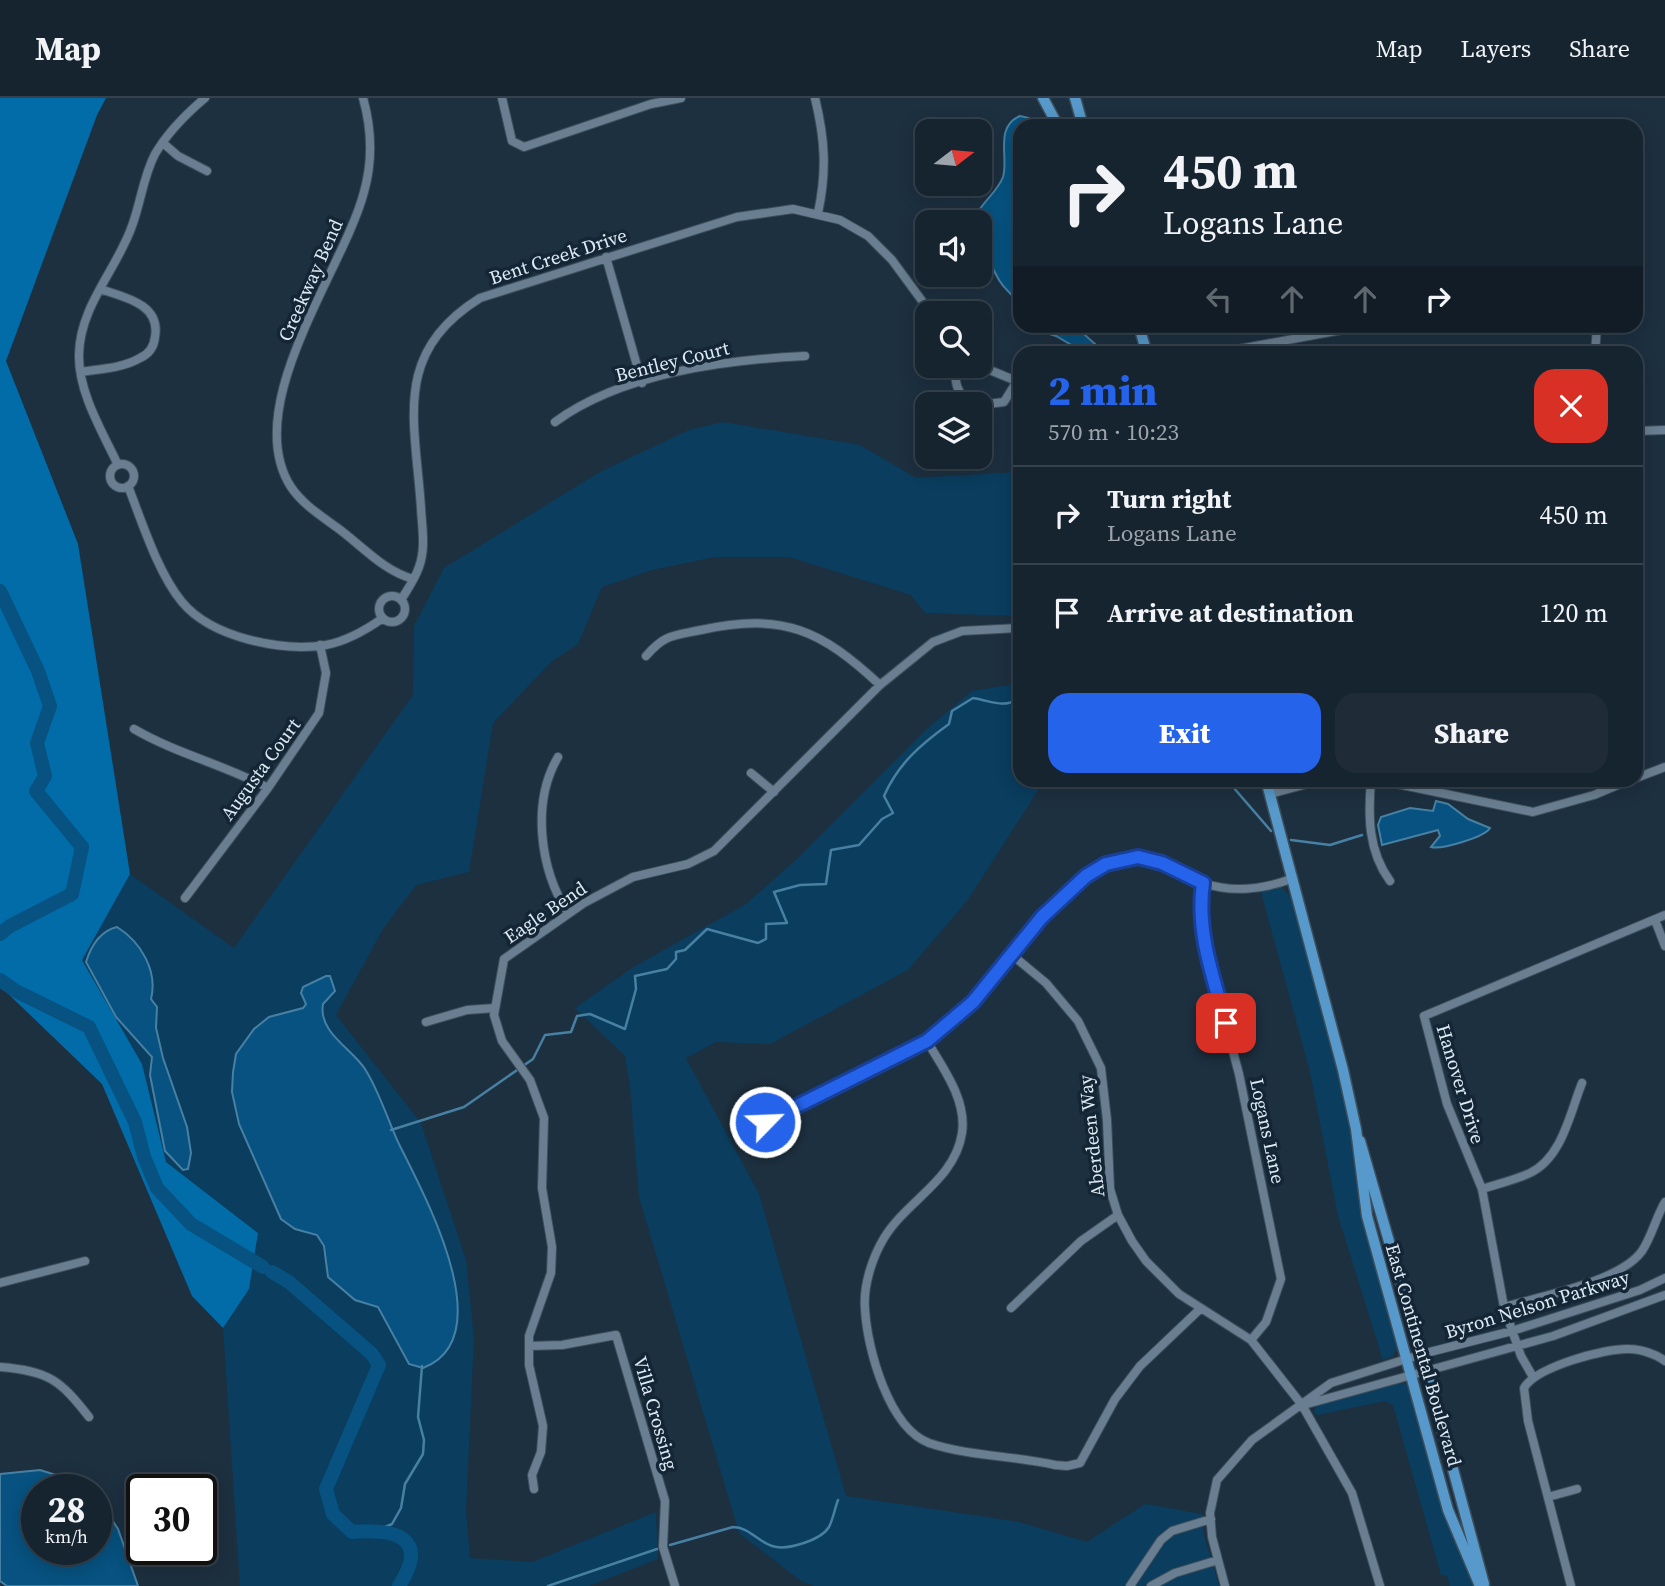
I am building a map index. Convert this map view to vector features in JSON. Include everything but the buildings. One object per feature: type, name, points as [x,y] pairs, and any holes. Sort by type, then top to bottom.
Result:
[{"type":"main road","points":[[1043,98],[1054,119]]},
{"type":"main road","points":[[1075,98],[1081,119]]},
{"type":"main road","name":"East Continental Boulevard","points":[[1268,787],[1343,1070],[1356,1129],[1422,1354],[1482,1586]]},
{"type":"main road","name":"East Continental Boulevard","points":[[1356,1129],[1367,1216],[1448,1510],[1482,1586]]},
{"type":"street","points":[[117,465],[89,403],[81,372],[80,338],[100,289],[126,240],[145,177],[163,143],[185,114],[205,98]]},
{"type":"street","name":"Creekway Bend","points":[[363,98],[371,137],[364,192],[300,335],[278,421],[279,451],[291,487],[309,507],[392,571],[414,579]]},
{"type":"street","points":[[502,98],[512,141],[524,147],[651,104],[681,98]]},
{"type":"street","points":[[815,98],[826,149],[824,185],[818,212]]},
{"type":"street","points":[[163,143],[178,156],[207,171]]},
{"type":"street","name":"Bent Creek Drive","points":[[401,600],[420,566],[424,542],[415,400],[419,366],[426,348],[445,324],[480,298],[737,217],[774,209],[818,212],[842,221],[880,247],[922,301]]},
{"type":"street","points":[[606,257],[642,383]]},
{"type":"street","points":[[81,372],[136,360],[148,353],[155,340],[154,317],[148,309],[100,289]]},
{"type":"street","points":[[1242,346],[1332,333]]},
{"type":"street","name":"Bentley Court","points":[[555,422],[603,394],[706,366],[805,356]]},
{"type":"street","points":[[992,371],[1013,379]]},
{"type":"street","points":[[992,404],[1004,402],[1013,388]]},
{"type":"street","points":[[1643,431],[1665,430]]},
{"type":"street","points":[[117,465],[127,465],[133,470],[134,480],[128,486],[117,487],[111,481],[112,471],[117,465]]},
{"type":"street","points":[[128,486],[172,588],[194,614],[220,629],[248,640],[320,645],[364,631],[383,618]]},
{"type":"street","points":[[393,596],[401,600],[405,608],[400,620],[391,622],[383,618],[380,606],[385,599],[393,596]]},
{"type":"street","points":[[646,656],[661,639],[727,624],[766,623],[799,629],[829,642],[880,685]]},
{"type":"street","name":"Eagle Bend","points":[[534,1489],[532,1475],[541,1452],[543,1426],[529,1365],[529,1336],[551,1273],[552,1247],[542,1188],[544,1118],[530,1080],[502,1041],[494,1015],[504,959],[568,913],[633,877],[688,864],[714,851],[880,685],[933,642],[978,629],[1013,628]]},
{"type":"street","name":"Augusta Court","points":[[185,898],[268,788],[319,713],[326,673],[320,645]]},
{"type":"street","points":[[134,729],[189,757],[244,775],[268,788]]},
{"type":"street","points":[[558,757],[547,776],[544,846],[555,894],[568,913]]},
{"type":"street","points":[[1643,775],[1665,767]]},
{"type":"street","points":[[751,773],[774,792]]},
{"type":"street","points":[[1270,794],[1296,787]]},
{"type":"street","points":[[1371,787],[1372,841],[1376,858],[1390,881]]},
{"type":"street","points":[[1413,787],[1533,811],[1594,795],[1610,787]]},
{"type":"street","points":[[765,1122],[927,1041],[973,1002],[1042,917],[1086,876],[1106,864],[1138,857],[1162,863],[1203,883],[1223,888],[1257,888],[1292,879]]},
{"type":"street","name":"Logans Lane","points":[[1203,883],[1200,905],[1205,947],[1239,1074],[1281,1279],[1266,1322],[1251,1340]]},
{"type":"street","name":"Hanover Drive","points":[[1533,1377],[1517,1346],[1504,1307],[1482,1189],[1447,1104],[1424,1016],[1665,915]]},
{"type":"street","points":[[1655,920],[1665,946]]},
{"type":"street","name":"Aberdeen Way","points":[[1012,954],[1046,983],[1070,1012],[1101,1068],[1107,1120],[1110,1189],[1118,1214],[1146,1261],[1180,1294],[1251,1340],[1302,1405],[1352,1493],[1380,1586]]},
{"type":"street","points":[[426,1022],[467,1010],[495,1008]]},
{"type":"street","points":[[927,1041],[956,1093],[962,1116],[959,1146],[942,1176],[902,1214],[884,1238],[870,1268],[864,1307],[870,1343],[884,1386],[906,1428],[929,1443],[1055,1465],[1080,1463],[1115,1399],[1140,1366],[1200,1309]]},
{"type":"street","points":[[1482,1189],[1530,1173],[1543,1164],[1562,1137],[1582,1083]]},
{"type":"street","points":[[1504,1307],[1594,1280],[1634,1260],[1642,1251],[1665,1202]]},
{"type":"street","points":[[1012,1308],[1081,1241],[1118,1214]]},
{"type":"street","points":[[0,1283],[85,1261]]},
{"type":"street","name":"Byron Nelson Parkway","points":[[1225,1586],[1211,1519],[1217,1480],[1236,1455],[1331,1383],[1422,1354],[1512,1331],[1640,1290],[1665,1278]]},
{"type":"street","name":"Byron Nelson Parkway","points":[[1302,1405],[1413,1377],[1553,1336],[1665,1295]]},
{"type":"street","name":"Villa Crossing","points":[[529,1346],[562,1345],[617,1335],[665,1501],[663,1547],[675,1586]]},
{"type":"street","points":[[1571,1586],[1523,1399],[1524,1388],[1533,1377],[1548,1369],[1622,1349],[1633,1349],[1665,1361]]},
{"type":"street","points":[[0,1367],[33,1371],[63,1384],[89,1417]]},
{"type":"street","points":[[1548,1497],[1577,1489]]},
{"type":"street","points":[[1130,1586],[1161,1540],[1172,1531],[1211,1519]]},
{"type":"street","points":[[1151,1586],[1175,1573],[1218,1559]]},
{"type":"shaded area","points":[[0,98],[106,98],[97,115],[6,361],[78,544],[130,874],[82,960],[142,1064],[166,1162],[258,1233],[249,1289],[223,1328],[192,1296],[102,1084],[0,986]]},
{"type":"shaded area","points":[[1013,120],[1013,298],[992,266],[992,210],[980,209],[992,196],[1003,177],[1007,128]]},
{"type":"shaded area","points":[[1046,333],[1083,333],[1097,346],[1073,346]]},
{"type":"shaded area","points":[[723,422],[860,445],[916,478],[1013,472],[1013,616],[925,613],[911,595],[789,557],[715,557],[652,570],[602,587],[578,644],[551,662],[493,723],[469,872],[416,885],[383,929],[336,1015],[421,1123],[466,1260],[474,1338],[466,1511],[470,1558],[532,1562],[656,1512],[658,1559],[589,1586],[240,1586],[223,1328],[249,1289],[258,1233],[166,1162],[142,1064],[82,960],[130,874],[234,948],[413,695],[414,626],[444,568],[600,472],[689,430]]},
{"type":"shaded area","points":[[1013,684],[1013,787],[1040,787],[967,901],[908,970],[770,1044],[716,1042],[686,1058],[759,1194],[846,1496],[1019,1522],[1087,1542],[1145,1504],[1202,1514],[1204,1535],[1219,1586],[814,1586],[801,1581],[739,1533],[639,1197],[625,1056],[575,1008],[632,968],[746,904],[797,859],[927,729],[972,691]]},
{"type":"shaded area","points":[[1436,801],[1448,804],[1468,819],[1490,828],[1472,839],[1444,847],[1431,847],[1440,836],[1438,830],[1382,845],[1378,825],[1381,817],[1410,808],[1433,811]]},
{"type":"shaded area","points":[[1281,887],[1292,898],[1349,1115],[1360,1205],[1398,1346],[1393,1356],[1383,1360],[1338,1216],[1310,1072],[1261,892]]},
{"type":"shaded area","points":[[117,927],[140,949],[150,968],[153,988],[151,999],[157,1007],[156,1028],[163,1058],[187,1127],[191,1153],[188,1169],[183,1170],[165,1151],[150,1075],[152,1057],[116,1017],[86,962],[97,940]]},
{"type":"shaded area","points":[[330,976],[335,991],[323,1004],[325,1023],[370,1077],[423,1193],[450,1261],[457,1295],[457,1326],[446,1351],[423,1368],[409,1364],[378,1307],[355,1300],[328,1277],[324,1246],[317,1235],[295,1229],[281,1219],[239,1124],[232,1092],[236,1054],[254,1029],[269,1017],[303,1008],[306,1004],[301,993],[303,987]]},
{"type":"shaded area","points":[[1403,1382],[1410,1389],[1440,1499],[1473,1586],[1450,1586],[1447,1576],[1441,1575],[1393,1405],[1385,1401],[1317,1415],[1314,1412],[1317,1404]]},
{"type":"shaded area","points":[[40,1470],[53,1474],[21,1474],[21,1565],[112,1565],[112,1520],[126,1552],[126,1565],[131,1565],[138,1586],[7,1586],[0,1581],[0,1474]]},
{"type":"waterway","points":[[0,591],[38,671],[50,706],[37,743],[45,776],[36,791],[82,847],[72,894],[10,926],[0,934]]},
{"type":"waterway","points":[[391,1130],[464,1107],[533,1059],[545,1035],[571,1032],[577,1016],[590,1014],[625,1029],[636,989],[635,976],[667,969],[676,959],[676,952],[685,950],[707,929],[758,943],[766,939],[766,924],[787,923],[774,892],[800,885],[826,884],[831,850],[859,845],[882,819],[893,813],[884,796],[896,774],[911,756],[949,724],[952,711],[973,698],[1003,704],[1013,701]]},
{"type":"waterway","points":[[1233,787],[1271,831]]},
{"type":"waterway","points":[[1291,840],[1330,845],[1362,835]]},
{"type":"waterway","points":[[0,980],[16,991],[89,1027],[135,1122],[144,1157],[157,1188],[191,1224],[263,1267]]},
{"type":"waterway","points":[[272,1272],[289,1282],[372,1354],[379,1365],[326,1489],[333,1514],[352,1532],[382,1532],[404,1540],[411,1557],[408,1570],[399,1586]]},
{"type":"waterway","points":[[380,1529],[392,1524],[401,1508],[405,1484],[423,1454],[424,1440],[418,1417],[422,1366]]},
{"type":"waterway","points":[[670,1545],[733,1527],[744,1529],[772,1546],[795,1546],[825,1532],[838,1500]]},
{"type":"waterway","points":[[548,1586],[657,1549]]},
{"type":"route","points":[[765,1122],[927,1041],[973,1002],[1042,917],[1086,876],[1106,864],[1138,857],[1162,863],[1203,883],[1200,905],[1205,947],[1226,1023]]}]
